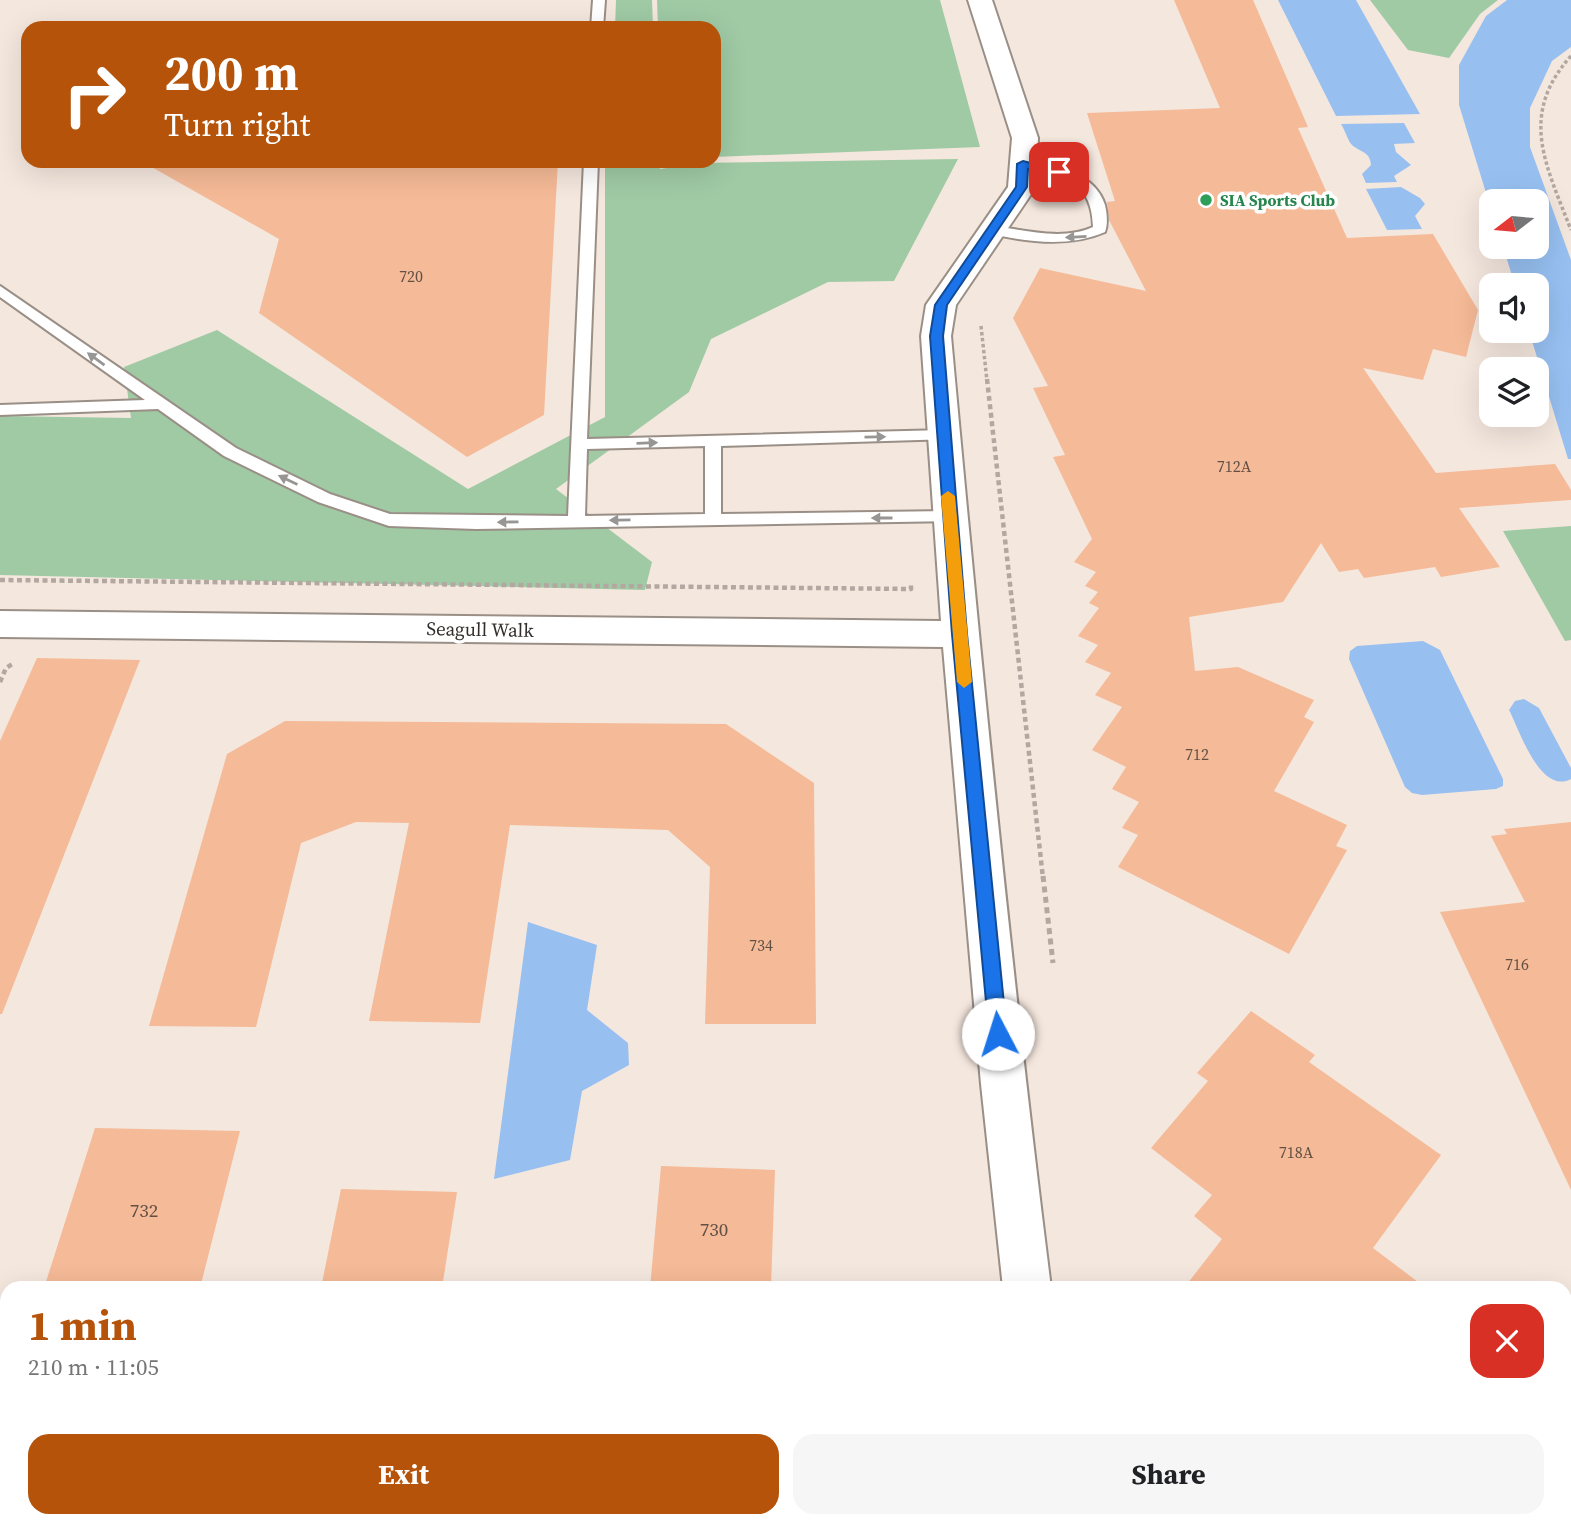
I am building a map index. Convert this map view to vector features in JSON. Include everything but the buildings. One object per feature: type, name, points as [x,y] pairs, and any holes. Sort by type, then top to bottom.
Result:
[{"type":"street","points":[[980,0],[1024,138],[1022,187],[941,305],[936,336],[960,634],[1003,1084],[1026,1281]]},
{"type":"street","name":"Seagull Walk","points":[[0,624],[960,634]]},
{"type":"lane","points":[[598,21],[599,0]]},
{"type":"lane","points":[[993,230],[1073,238],[1089,236],[1100,229],[1101,215],[1093,193],[1082,181],[1059,172],[1023,164]]},
{"type":"lane","points":[[576,521],[591,168]]},
{"type":"lane","points":[[0,290],[230,452],[324,498],[389,520],[476,523],[950,517]]},
{"type":"lane","points":[[0,411],[160,404]]},
{"type":"lane","points":[[579,444],[946,435]]},
{"type":"lane","points":[[713,441],[713,518]]},
{"type":"path","points":[[1571,56],[1559,66],[1544,93],[1540,117],[1540,145],[1571,230]]},
{"type":"path","points":[[941,305],[981,322],[1052,963]]},
{"type":"path","points":[[0,580],[911,589]]},
{"type":"green space","points":[[616,0],[652,0],[653,21],[615,21]]},
{"type":"green space","points":[[657,0],[940,0],[980,147],[721,157],[721,21],[658,21]]},
{"type":"green space","points":[[1370,0],[1498,0],[1480,14],[1449,58],[1408,50]]},
{"type":"green space","points":[[958,159],[894,281],[828,282],[711,339],[689,392],[556,489],[652,562],[645,590],[0,575],[0,416],[131,418],[124,367],[217,330],[468,489],[605,417],[605,168],[721,168],[721,163]]},
{"type":"green space","points":[[1571,526],[1571,640],[1565,641],[1503,531]]},
{"type":"water","points":[[1278,0],[1356,0],[1420,114],[1336,116]]},
{"type":"water","points":[[1507,0],[1571,0],[1571,47],[1552,61],[1530,108],[1530,147],[1545,189],[1485,189],[1459,105],[1459,65],[1486,16]]},
{"type":"water","points":[[1404,123],[1415,143],[1394,144],[1396,152],[1411,165],[1394,176],[1397,182],[1366,183],[1362,174],[1371,165],[1369,157],[1352,145],[1341,124]]},
{"type":"water","points":[[1401,187],[1425,204],[1415,216],[1422,229],[1387,230],[1366,189]]},
{"type":"water","points":[[1549,199],[1571,260],[1571,459],[1568,459],[1549,397],[1549,357],[1537,357],[1533,343],[1549,343],[1549,273],[1511,273],[1507,259],[1549,259]]},
{"type":"water","points":[[1423,641],[1440,650],[1503,779],[1503,786],[1496,789],[1422,795],[1412,793],[1405,787],[1349,659],[1350,651],[1357,646]]},
{"type":"water","points":[[1524,699],[1539,708],[1571,768],[1571,779],[1560,781],[1550,778],[1532,758],[1509,710],[1515,701]]},
{"type":"water","points":[[528,922],[597,945],[587,1010],[628,1043],[629,1065],[582,1091],[570,1160],[494,1179]]},
{"type":"slow traffic","points":[[948,496],[964,682]]},
{"type":"place","name":"SIA Sports Club","points":[[1206,200]]},
{"type":"route","points":[[998,1034],[948,500],[946,435],[936,336],[941,305],[1022,187],[1023,164],[1059,172]]}]
